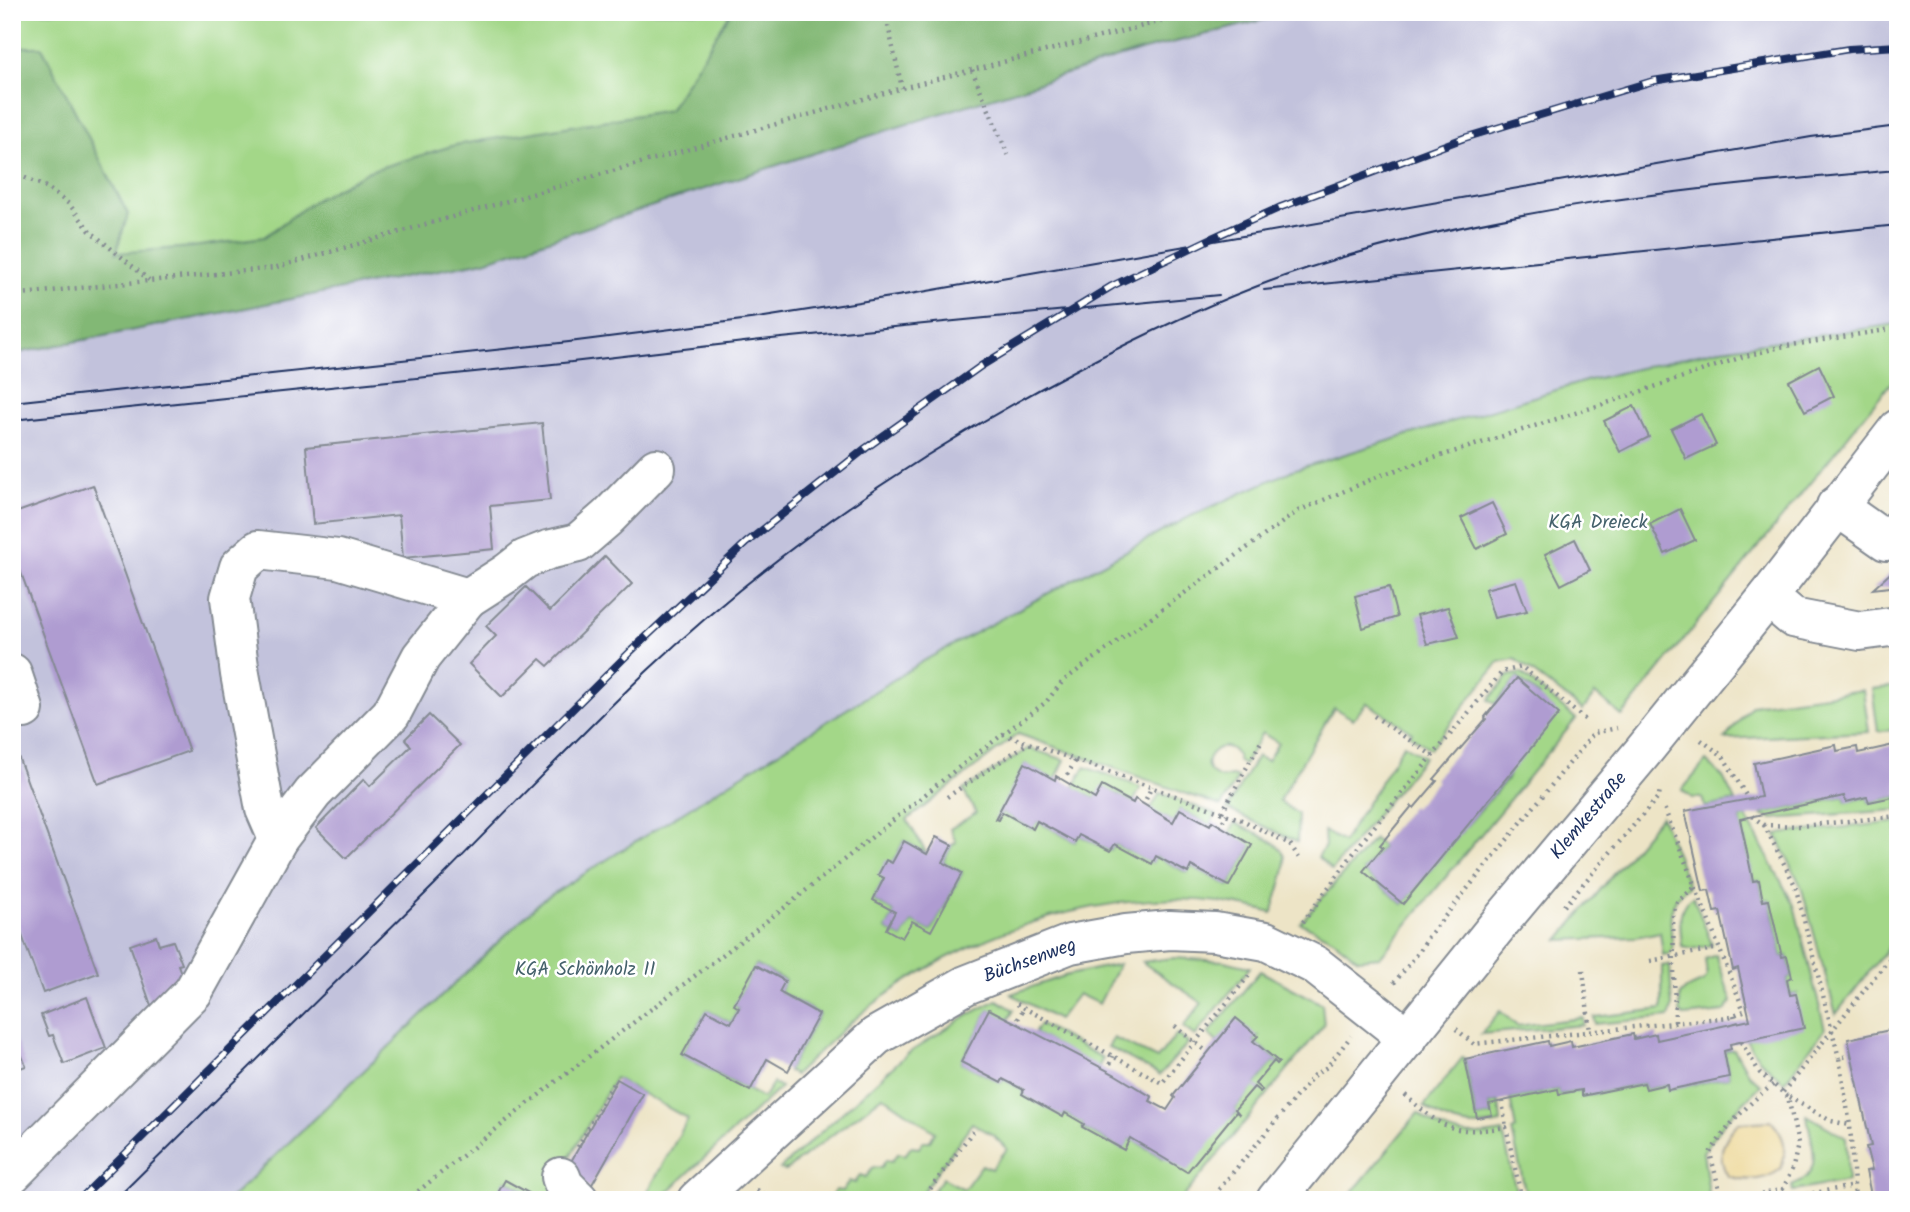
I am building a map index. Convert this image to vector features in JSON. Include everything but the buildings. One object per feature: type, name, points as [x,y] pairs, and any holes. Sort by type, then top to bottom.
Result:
[{"type":"street","name":"Klemkestraße","points":[[1276,1200],[1768,597],[1898,429]]},
{"type":"street","points":[[12,1174],[193,992],[278,839],[313,793],[391,714],[421,657],[468,598],[497,581],[525,559],[578,542],[607,518],[656,468]]},
{"type":"street","points":[[1836,506],[1886,541],[1898,530]]},
{"type":"street","points":[[278,839],[265,809],[240,674],[230,598],[239,567],[258,550],[338,559],[468,598]]},
{"type":"street","points":[[1768,597],[1793,618],[1860,631],[1898,626]]},
{"type":"street","points":[[12,673],[24,709]]},
{"type":"street","name":"Büchsenweg","points":[[697,1200],[876,1036],[966,985],[1070,944],[1126,934],[1170,930],[1215,932],[1266,941],[1315,965],[1408,1038]]},
{"type":"path","points":[[885,12],[902,88]]},
{"type":"path","points":[[12,295],[274,268],[902,88],[1197,12]]},
{"type":"path","points":[[972,70],[1008,155]]},
{"type":"path","points":[[12,172],[46,187],[69,204],[90,231],[149,280]]},
{"type":"path","points":[[407,1200],[1046,702],[1063,681],[1298,510],[1384,474],[1742,357],[1780,347],[1898,328]]},
{"type":"path","points":[[1297,930],[1364,839],[1502,672],[1522,667],[1588,722]]},
{"type":"path","points":[[1374,716],[1433,756]]},
{"type":"path","points":[[1002,734],[1224,813],[1290,844],[1301,861]]},
{"type":"path","points":[[1223,821],[1224,813],[1262,740]]},
{"type":"path","points":[[1701,740],[1723,755],[1748,799]]},
{"type":"path","points":[[947,797],[1029,743]]},
{"type":"path","points":[[1067,775],[1076,760]]},
{"type":"path","points":[[1146,799],[1152,786]]},
{"type":"path","points":[[1431,1008],[1474,1044],[1734,1015],[1744,1011],[1663,805]]},
{"type":"path","points":[[1752,816],[1765,825],[1795,885],[1839,1058],[1850,1125],[1855,1200]]},
{"type":"path","points":[[1765,825],[1801,827],[1898,816]]},
{"type":"path","points":[[1675,1022],[1673,914],[1677,902],[1695,887]]},
{"type":"path","points":[[1650,961],[1719,948]]},
{"type":"path","points":[[1783,1092],[1898,948]]},
{"type":"path","points":[[1015,1003],[1162,1083],[1258,964]]},
{"type":"path","points":[[1583,970],[1590,1031]]},
{"type":"path","points":[[1018,1019],[1024,1008]]},
{"type":"path","points":[[1210,1200],[1372,1010]]},
{"type":"path","points":[[1734,1015],[1736,1023]]},
{"type":"path","points":[[1175,1026],[1206,1051]]},
{"type":"path","points":[[1741,1042],[1760,1073],[1788,1097],[1831,1121],[1850,1125]]},
{"type":"path","points":[[1839,1058],[1852,1055]]},
{"type":"path","points":[[1110,1064],[1114,1056]]},
{"type":"path","points":[[570,1189],[615,1080]]},
{"type":"path","points":[[1722,1200],[1710,1153],[1725,1130],[1753,1100],[1774,1084]]},
{"type":"path","points":[[1788,1097],[1797,1144],[1793,1167],[1783,1189],[1785,1199],[1853,1186]]},
{"type":"path","points":[[1502,1101],[1522,1200]]},
{"type":"path","points":[[1426,1114],[1447,1128],[1467,1132],[1506,1127]]},
{"type":"path","points":[[922,1200],[973,1131]]},
{"type":"path","points":[[1741,1200],[1783,1189]]},
{"type":"shaded area","points":[[1295,12],[1898,12],[1898,324],[1715,350],[1293,470],[1189,517],[925,660],[541,901],[229,1200],[12,1200],[12,354],[484,261],[1143,50]]},
{"type":"green space","points":[[12,12],[1295,12],[1143,50],[484,261],[12,354]]},
{"type":"green space","points":[[731,12],[1295,12],[1143,50],[484,261],[12,354],[12,47],[42,47],[128,214],[116,253],[192,247],[264,237],[315,200],[369,171],[455,145],[669,110]]},
{"type":"green space","points":[[1898,324],[1898,374],[1622,716],[1595,694],[1583,710],[1515,659],[1499,662],[1430,749],[1410,735],[1412,732],[1367,703],[1353,719],[1334,708],[1279,801],[1298,814],[1297,842],[1227,809],[1257,756],[1267,761],[1278,743],[1262,733],[1244,765],[1228,747],[1213,752],[1209,758],[1211,772],[1221,778],[1238,778],[1221,806],[1018,734],[907,820],[927,854],[904,841],[873,900],[895,912],[886,929],[902,938],[912,921],[931,931],[962,873],[943,862],[956,842],[950,829],[976,813],[963,790],[1029,748],[1065,760],[1055,780],[1025,764],[996,819],[998,820],[1002,812],[1032,829],[1037,821],[1075,842],[1079,835],[1110,851],[1115,844],[1152,863],[1156,856],[1187,873],[1191,866],[1229,886],[1251,846],[1229,833],[1235,823],[1270,841],[1284,855],[1283,876],[1272,913],[1223,903],[1172,899],[1121,903],[1069,912],[1019,927],[970,946],[883,997],[848,1025],[795,1075],[788,1071],[819,1014],[779,992],[785,980],[756,965],[735,1005],[739,1008],[731,1023],[707,1010],[682,1055],[763,1098],[773,1083],[781,1087],[659,1200],[643,1200],[688,1119],[615,1078],[560,1174],[565,1200],[532,1200],[534,1196],[506,1180],[494,1200],[229,1200],[541,901],[925,660],[1189,517],[1293,470],[1586,381],[1715,350]]},
{"type":"green space","points":[[1521,673],[1576,719],[1380,957],[1358,959],[1333,939],[1300,923],[1374,839],[1383,847],[1363,871],[1403,904],[1507,779],[1539,696],[1518,678],[1495,704],[1489,700],[1508,676]]},
{"type":"green space","points":[[1898,686],[1898,730],[1878,731],[1872,689]]},
{"type":"green space","points":[[1863,690],[1869,732],[1725,739],[1752,705]]},
{"type":"green space","points":[[1404,744],[1424,757],[1332,870],[1318,857],[1325,846],[1324,831],[1343,842]]},
{"type":"green space","points":[[1706,761],[1723,777],[1735,801],[1705,807],[1702,798],[1692,798],[1682,790]]},
{"type":"green space","points":[[1085,767],[1141,787],[1133,803],[1103,787],[1095,799],[1073,788]]},
{"type":"green space","points":[[1160,793],[1216,814],[1210,825],[1180,809],[1173,822],[1150,810]]},
{"type":"green space","points":[[1844,796],[1846,802],[1867,797],[1869,802],[1898,796],[1898,810],[1772,819],[1762,814]]},
{"type":"green space","points":[[1661,816],[1689,886],[1681,892],[1673,906],[1670,922],[1673,949],[1669,954],[1663,955],[1660,932],[1636,937],[1559,940]]},
{"type":"green space","points":[[1746,817],[1794,905],[1825,1029],[1784,1082],[1760,1060],[1746,1040],[1796,994],[1790,995],[1787,979],[1792,977],[1787,956],[1782,957],[1769,900],[1763,901],[1759,880],[1753,881],[1740,819]]},
{"type":"green space","points":[[1898,822],[1898,935],[1836,1014],[1801,886],[1776,834]]},
{"type":"green space","points":[[1693,896],[1712,945],[1692,949],[1682,947],[1680,918],[1684,906]]},
{"type":"green space","points":[[1716,955],[1732,1002],[1724,1012],[1684,1016],[1680,1012],[1680,995],[1686,989],[1704,981],[1707,976],[1705,959]]},
{"type":"green space","points":[[1173,958],[1224,961],[1250,967],[1195,1036],[1183,1027],[1202,1003],[1142,962]]},
{"type":"green space","points":[[1119,964],[1099,1004],[1078,994],[1058,1020],[1011,994],[1064,976]]},
{"type":"green space","points":[[1670,965],[1672,1008],[1669,1017],[1595,1024],[1594,1017],[1662,1009],[1662,966]]},
{"type":"green space","points":[[1260,971],[1322,1004],[1324,1025],[1181,1200],[926,1200],[943,1178],[964,1189],[982,1165],[991,1169],[1007,1149],[993,1135],[972,1123],[917,1200],[830,1199],[835,1190],[843,1191],[849,1181],[855,1183],[860,1175],[866,1177],[873,1167],[881,1168],[886,1160],[892,1161],[898,1153],[905,1155],[911,1147],[919,1148],[924,1141],[930,1141],[935,1132],[883,1096],[785,1171],[780,1169],[907,1054],[964,1017],[997,1000],[1014,1010],[1008,1020],[989,1010],[961,1062],[1001,1083],[1003,1079],[1024,1090],[1022,1094],[1063,1116],[1065,1113],[1084,1124],[1082,1128],[1123,1149],[1130,1138],[1163,1158],[1237,1113],[1235,1109],[1274,1061],[1279,1062],[1253,1041],[1258,1036],[1217,1042],[1208,1034]]},
{"type":"green space","points":[[1500,1011],[1517,1026],[1583,1018],[1583,1025],[1481,1034]]},
{"type":"green space","points":[[1040,1024],[1103,1058],[1098,1068],[1036,1034]]},
{"type":"green space","points":[[1177,1034],[1188,1043],[1160,1075],[1108,1047],[1114,1038],[1157,1059]]},
{"type":"green space","points":[[1734,1049],[1748,1073],[1761,1085],[1728,1118],[1703,1152],[1710,1200],[1527,1200],[1512,1130],[1516,1129],[1510,1099],[1558,1089],[1560,1094],[1582,1090],[1583,1096],[1644,1083],[1646,1089],[1667,1084],[1668,1090],[1729,1077],[1724,1051]]},
{"type":"green space","points":[[1463,1057],[1477,1118],[1492,1115],[1489,1104],[1499,1102],[1501,1123],[1470,1126],[1451,1122],[1424,1106]]},
{"type":"green space","points":[[1418,1113],[1447,1131],[1468,1135],[1503,1132],[1518,1200],[1346,1200]]},
{"type":"green space","points":[[1807,1115],[1846,1138],[1848,1181],[1793,1191],[1792,1186],[1810,1173],[1813,1164],[1813,1145]]},
{"type":"sand","points":[[1771,1121],[1784,1143],[1781,1169],[1756,1179],[1728,1176],[1721,1155],[1733,1129],[1738,1123]]},
{"type":"tram line","points":[[12,402],[569,342],[758,318],[916,293],[1811,137],[1898,126]]},
{"type":"tram line","points":[[115,1200],[395,924],[592,724],[694,628],[796,545],[849,507],[1016,402],[1131,342],[1218,302],[1308,268],[1380,247],[1526,214],[1600,202],[1898,170]]},
{"type":"tram line","points":[[1264,290],[1898,225]]},
{"type":"tram line","points":[[12,420],[761,340],[1219,295]]},
{"type":"railway","points":[[79,1200],[630,652],[746,543],[866,448],[981,366],[1112,286],[1212,238],[1281,207],[1464,138],[1653,81],[1849,49],[1898,46]]},
{"type":"park label","name":"KGA Dreieck","points":[[1598,523]]},
{"type":"park label","name":"KGA Schönholz II","points":[[585,970]]}]
